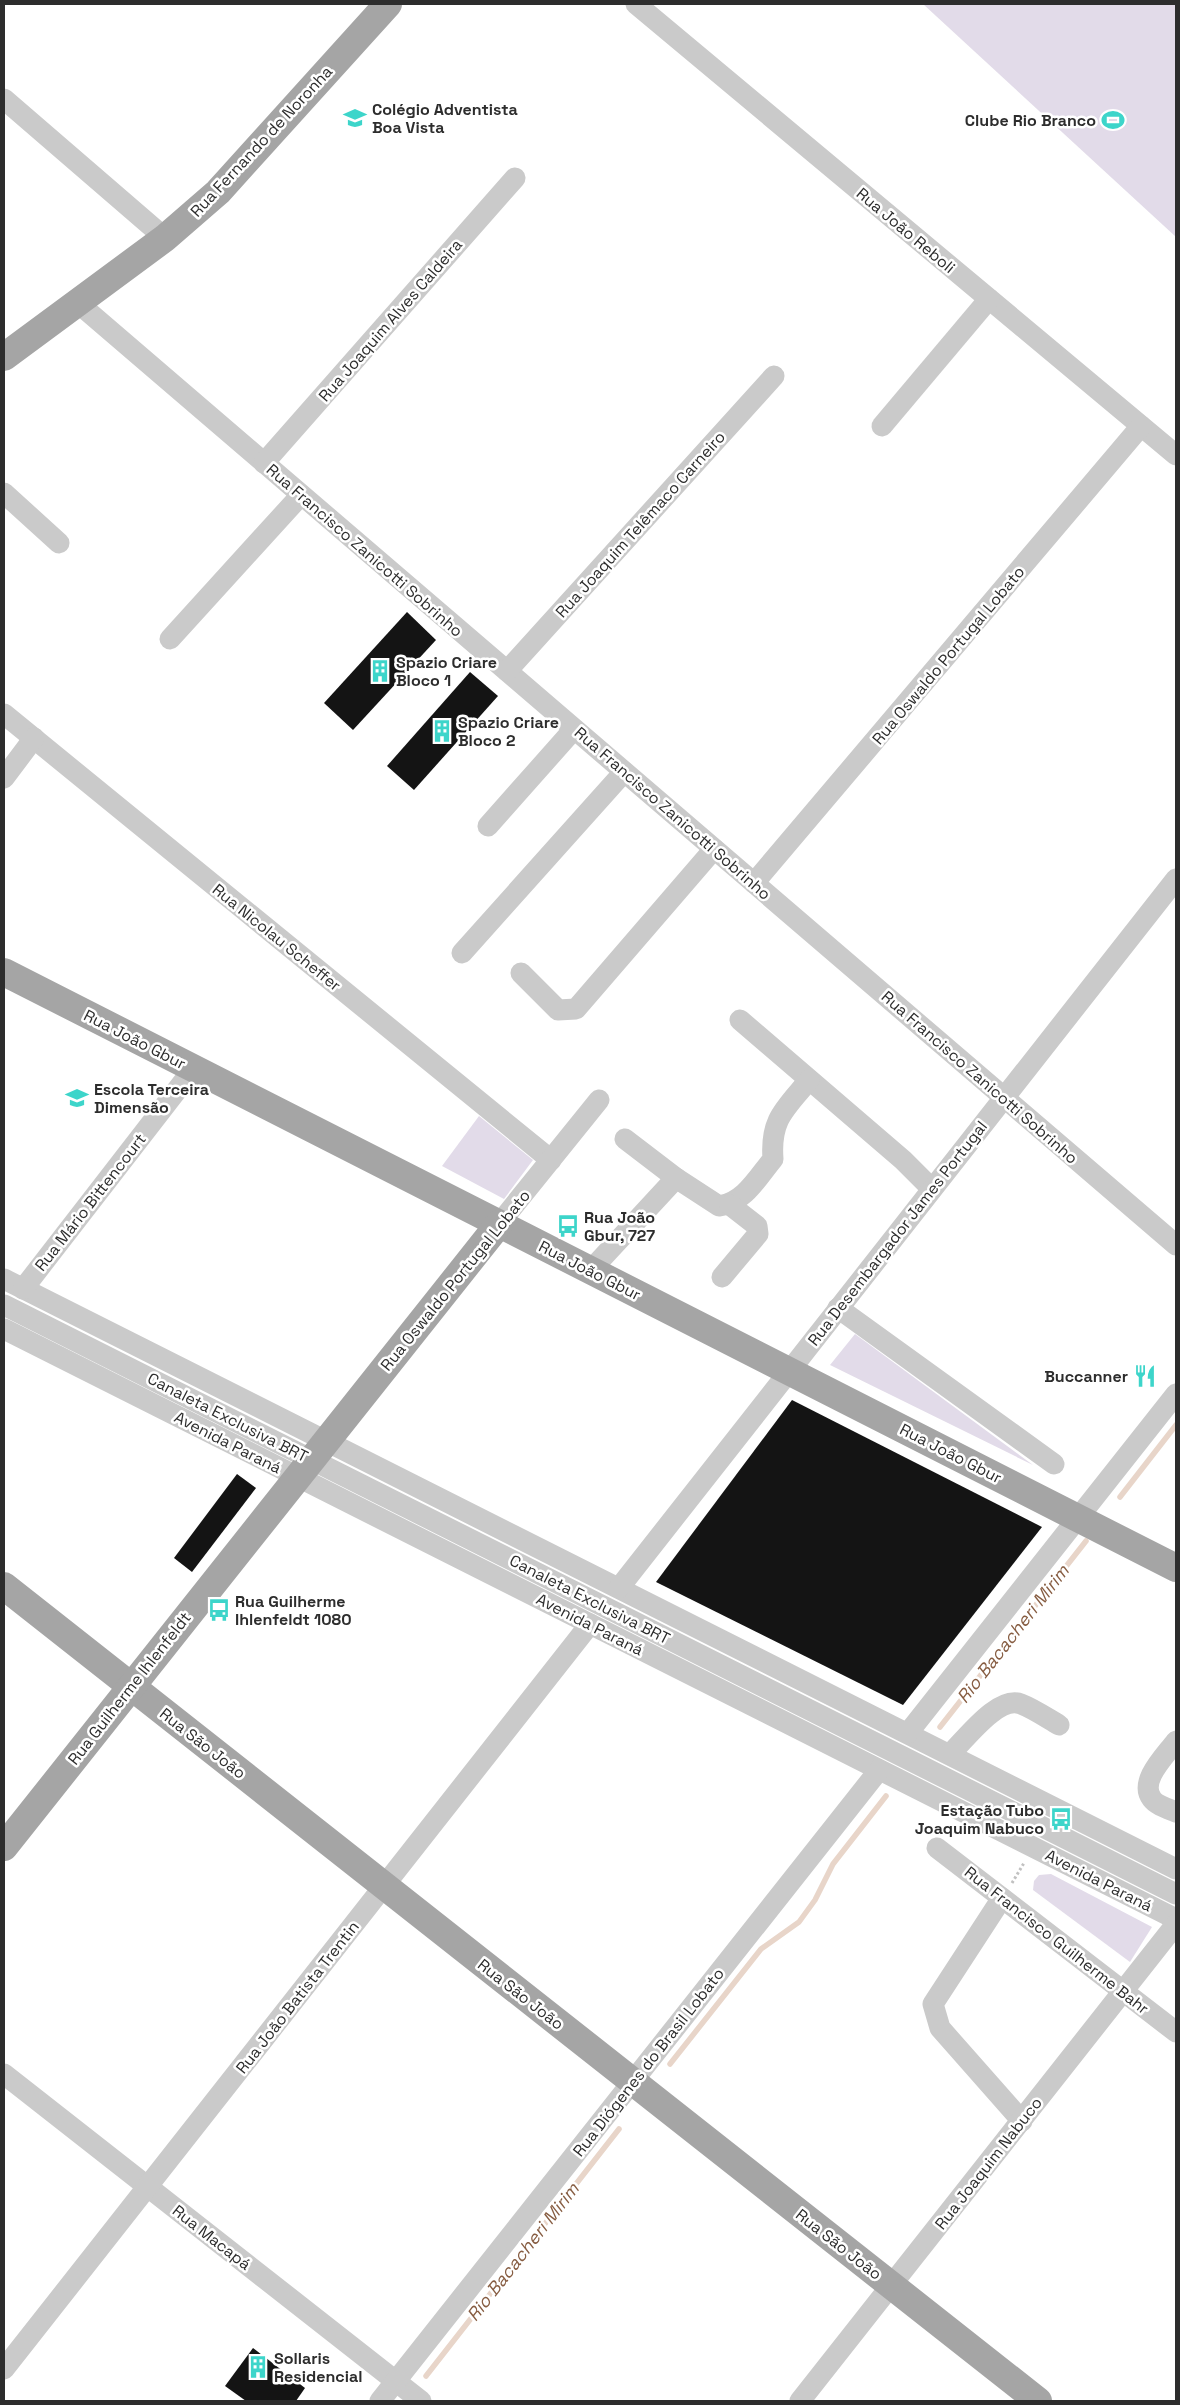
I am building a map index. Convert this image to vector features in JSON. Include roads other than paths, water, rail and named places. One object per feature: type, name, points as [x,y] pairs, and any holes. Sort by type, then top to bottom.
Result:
[{"type":"main road","name":"Rua Fernando de Noronha","points":[[7,349],[78,303],[165,238],[218,192],[388,4]]},
{"type":"main road","name":"Rua João Gbur","points":[[4,972],[1176,1568]]},
{"type":"main road","name":"Rua Oswaldo Portugal Lobato","points":[[312,1459],[499,1224]]},
{"type":"main road","name":"Rua Guilherme Ihlenfeldt","points":[[4,1847],[312,1459]]},
{"type":"main road","name":"Rua São João","points":[[4,1586],[1038,2401]]},
{"type":"street","name":"Rua João Reboli","points":[[636,4],[1176,455]]},
{"type":"street","points":[[4,100],[165,238]]},
{"type":"street","name":"Rua Joaquim Alves Caldeira","points":[[264,463],[515,178]]},
{"type":"street","points":[[882,426],[989,299]]},
{"type":"street","name":"Rua Francisco Zanicotti Sobrinho","points":[[78,303],[1176,1245]]},
{"type":"street","name":"Rua Joaquim Telêmaco Carneiro","points":[[507,671],[774,376]]},
{"type":"street","name":"Rua Oswaldo Portugal Lobato","points":[[754,883],[1141,426]]},
{"type":"street","points":[[4,493],[59,543]]},
{"type":"street","points":[[170,639],[301,495]]},
{"type":"street","name":"Rua Nicolau Scheffer","points":[[4,714],[551,1160]]},
{"type":"street","points":[[488,826],[574,729]]},
{"type":"street","points":[[4,778],[34,738]]},
{"type":"street","points":[[462,953],[624,772]]},
{"type":"street","points":[[521,973],[558,1010],[576,1009],[714,849]]},
{"type":"street","name":"Rua Desembargador James Portugal","points":[[619,1588],[1176,879]]},
{"type":"street","points":[[740,1020],[903,1160],[932,1189]]},
{"type":"street","name":"Rua Mário Bittencourt","points":[[23,1289],[194,1068]]},
{"type":"street","points":[[625,1139],[676,1178],[719,1206],[730,1205],[742,1197],[773,1159],[772,1139],[777,1118],[808,1080]]},
{"type":"street","name":"Rua Oswaldo Portugal Lobato","points":[[499,1224],[599,1100]]},
{"type":"street","points":[[592,1270],[676,1178]]},
{"type":"street","points":[[722,1276],[758,1234],[757,1226],[730,1205]]},
{"type":"street","name":"Avenida Paraná","points":[[4,1279],[590,1624],[1176,1919]]},
{"type":"street","name":"Canaleta Exclusiva BRT","points":[[4,1305],[1176,1894]]},
{"type":"street","points":[[838,1308],[1054,1464]]},
{"type":"street","name":"Avenida Paraná","points":[[4,1329],[619,1588],[1176,1869]]},
{"type":"street","points":[[908,1733],[1176,1394]]},
{"type":"street","name":"Rua João Batista Trentin","points":[[4,2369],[590,1624]]},
{"type":"street","points":[[720,1638],[791,1700]]},
{"type":"street","points":[[950,1754],[996,1708],[1008,1703],[1020,1703],[1059,1725]]},
{"type":"street","points":[[1176,1741],[1148,1779],[1148,1790],[1152,1800],[1176,1812]]},
{"type":"street","name":"Rua Diógenes do Brasil Lobato","points":[[380,2401],[879,1770]]},
{"type":"street","name":"Rua Francisco Guilherme Bahr","points":[[937,1848],[1176,2032]]},
{"type":"street","points":[[1002,1898],[933,2004],[940,2028],[1022,2121]]},
{"type":"street","name":"Rua Joaquim Nabuco","points":[[800,2401],[1176,1924]]},
{"type":"street","name":"Rua Macapá","points":[[4,2074],[421,2401]]},
{"type":"waterway","name":"Rio Bacacheri Mirim","points":[[1120,1497],[1176,1425]]},
{"type":"waterway","name":"Rio Bacacheri Mirim","points":[[940,1727],[1086,1541]]},
{"type":"waterway","name":"Rio Bacacheri Mirim","points":[[670,2064],[761,1949],[799,1922],[815,1900],[833,1864],[886,1796]]},
{"type":"waterway","name":"Rio Bacacheri Mirim","points":[[426,2376],[619,2129]]},
{"type":"place","name":"Colégio Adventista Boa Vista","points":[[355,118]]},
{"type":"place","name":"Clube Rio Branco","points":[[1113,120]]},
{"type":"place","name":"Spazio Criare Bloco 1","points":[[380,671]]},
{"type":"place","name":"Spazio Criare Bloco 2","points":[[442,731]]},
{"type":"place","name":"Escola Terceira Dimensão","points":[[77,1098]]},
{"type":"place","name":"Rua João Gbur, 727","points":[[568,1226]]},
{"type":"place","name":"Buccanner","points":[[1145,1376]]},
{"type":"place","name":"Rua Guilherme Ihlenfeldt 1080","points":[[219,1610]]},
{"type":"place","name":"Estação Tubo Joaquim Nabuco","points":[[1061,1819]]},
{"type":"place","name":"Sollaris Residencial","points":[[258,2367]]}]
